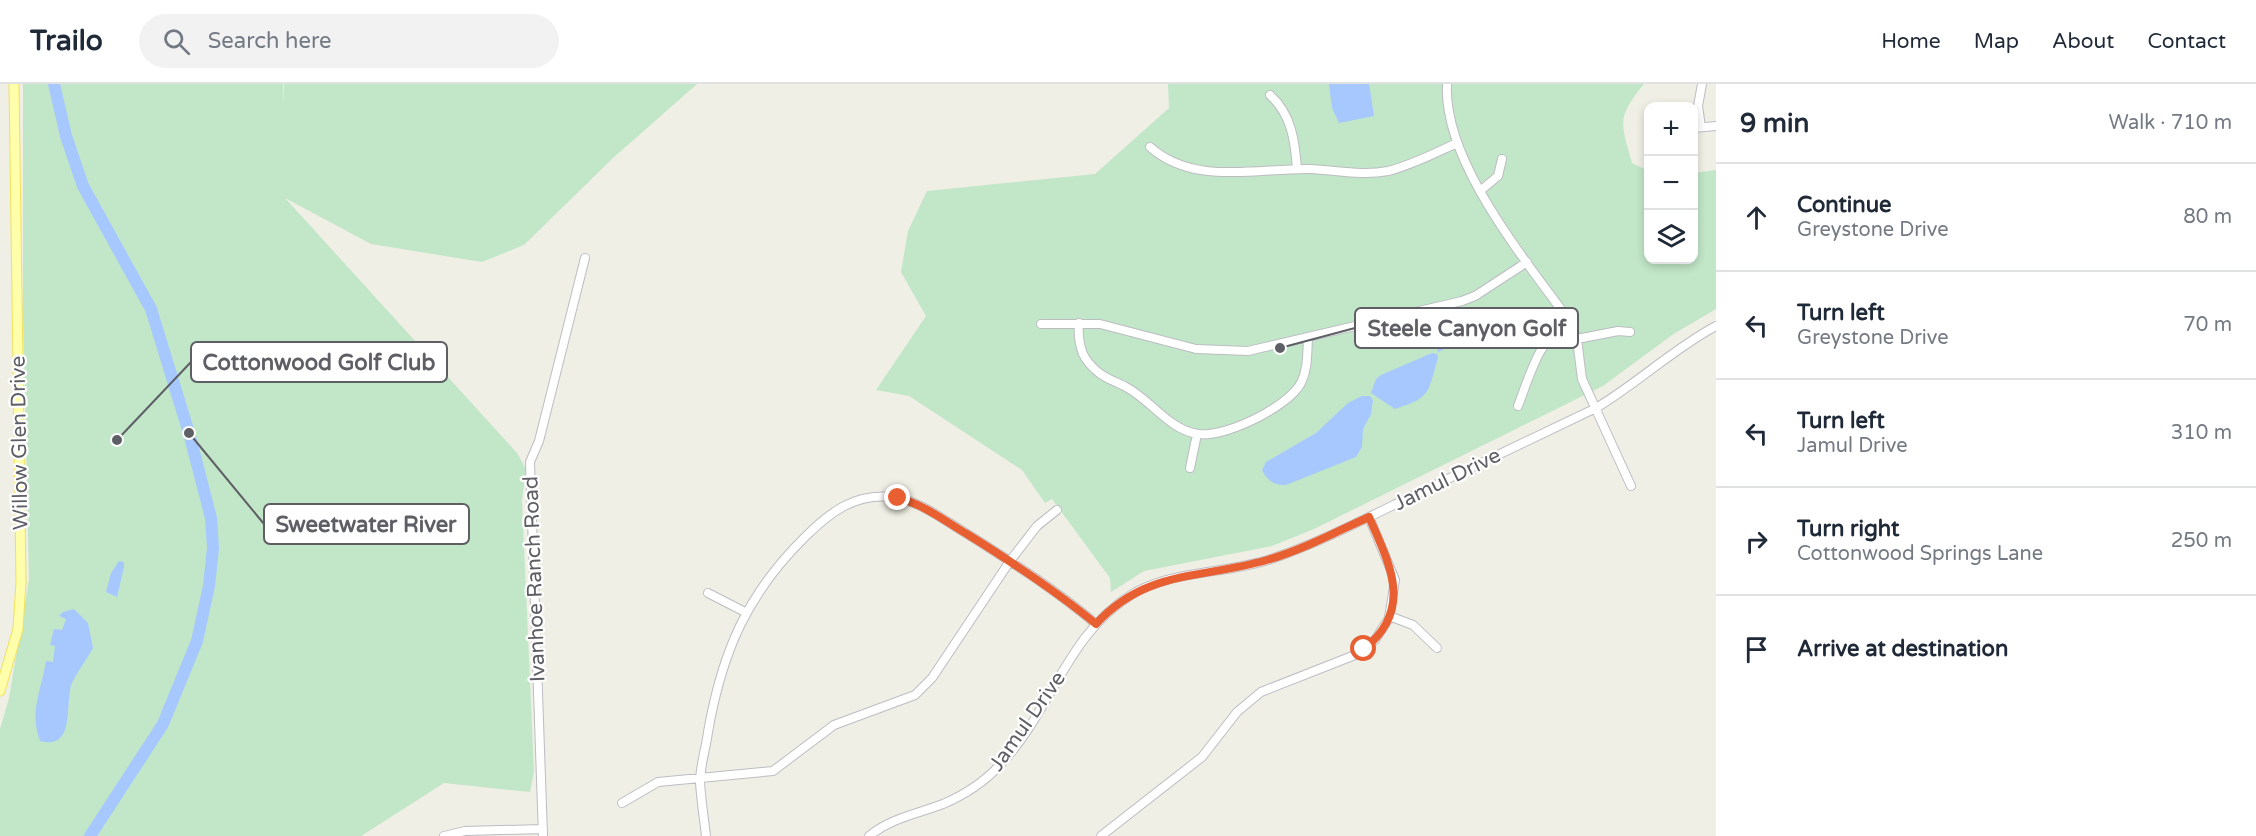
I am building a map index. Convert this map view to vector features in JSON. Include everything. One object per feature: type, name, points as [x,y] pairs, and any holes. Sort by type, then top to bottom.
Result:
[{"type":"main road","name":"Willow Glen Drive","points":[[0,691],[18,629],[21,582],[14,84]]},
{"type":"street","points":[[1447,84],[1450,116],[1457,143],[1480,191],[1568,319],[1577,339],[1582,379],[1631,486]]},
{"type":"street","points":[[1698,106],[1702,84]]},
{"type":"street","points":[[1270,95],[1289,123],[1295,139],[1297,169]]},
{"type":"street","points":[[1698,127],[1716,126]]},
{"type":"street","points":[[1150,147],[1161,157],[1216,173],[1297,169],[1338,173],[1388,171],[1457,143]]},
{"type":"street","points":[[1480,191],[1498,177],[1502,159]]},
{"type":"street","name":"Ivanhoe Ranch Road","points":[[543,833],[530,462],[539,441],[585,258]]},
{"type":"street","points":[[1041,324],[1079,323],[1127,330],[1196,349],[1223,352],[1270,348],[1469,299],[1527,262]]},
{"type":"street","points":[[1518,406],[1536,355],[1554,329],[1568,319]]},
{"type":"street","points":[[1079,323],[1078,336],[1084,355],[1098,372],[1126,387],[1154,407],[1167,420],[1197,434],[1215,434],[1231,428],[1288,399],[1297,390],[1305,373],[1308,338]]},
{"type":"street","name":"Jamul Drive","points":[[869,836],[892,821],[958,797],[987,778],[1011,752],[1096,624],[1119,602],[1150,585],[1271,559],[1369,517],[1596,408],[1630,388],[1691,341],[1716,326]]},
{"type":"street","points":[[1577,339],[1618,331],[1630,332]]},
{"type":"street","points":[[1190,468],[1197,434]]},
{"type":"street","points":[[705,836],[700,780],[720,682],[745,612],[767,580],[823,519],[841,507],[864,498],[891,497],[917,504],[1010,561],[1054,591],[1096,624]]},
{"type":"street","points":[[622,803],[658,782],[700,780],[773,771],[834,725],[915,695],[932,678],[1010,561],[1037,526],[1057,510]]},
{"type":"street","points":[[1101,836],[1202,757],[1244,704],[1261,692],[1355,655],[1375,640],[1389,616],[1395,580],[1369,517]]},
{"type":"street","points":[[708,593],[745,612]]},
{"type":"street","points":[[1389,616],[1413,625],[1437,648]]},
{"type":"street","points":[[444,836],[465,831],[543,833]]},
{"type":"green space","points":[[23,84],[283,84],[284,106],[284,84],[697,84],[613,158],[524,245],[482,262],[371,244],[285,198],[517,453],[526,469],[522,500],[534,771],[530,792],[444,783],[361,836],[0,836],[0,729],[9,698],[29,579],[23,318]]},
{"type":"green space","points":[[1168,84],[1644,84],[1629,105],[1623,121],[1625,139],[1632,163],[1644,169],[1644,264],[1698,264],[1698,172],[1716,170],[1716,309],[1672,335],[1603,386],[1314,529],[1272,546],[1144,571],[1111,592],[1110,578],[1052,499],[1045,503],[1022,470],[909,396],[876,390],[926,316],[901,272],[908,231],[927,191],[1095,174],[1169,108]]},
{"type":"water","points":[[1329,84],[1369,84],[1374,116],[1339,123],[1332,108]]},
{"type":"water","points":[[1453,314],[1457,319],[1456,329],[1450,343],[1438,352],[1436,342],[1426,323],[1433,317]]},
{"type":"water","points":[[1432,353],[1437,354],[1438,358],[1429,387],[1422,397],[1395,409],[1371,393],[1376,379],[1381,375]]},
{"type":"water","points":[[1362,396],[1370,396],[1373,400],[1371,414],[1363,429],[1362,447],[1356,457],[1286,485],[1271,482],[1266,477],[1262,470],[1266,462],[1316,433],[1348,403]]},
{"type":"water","points":[[119,561],[124,562],[124,567],[117,597],[106,592],[111,573]]},
{"type":"water","points":[[74,609],[88,623],[93,648],[70,689],[65,731],[60,738],[52,742],[40,741],[36,720],[37,701],[46,661],[53,662],[55,646],[50,645],[54,629],[62,630],[66,619],[59,616],[63,612]]},
{"type":"waterway","points":[[54,84],[66,136],[83,186],[151,309],[189,433],[211,518],[213,548],[209,586],[197,641],[163,724],[90,836]]},
{"type":"place","name":"Steele Canyon Golf","points":[[1280,348]]},
{"type":"place","name":"Sweetwater River","points":[[189,433]]},
{"type":"place","name":"Cottonwood Golf Club","points":[[117,440]]},
{"type":"route","points":[[898,498],[928,510],[1010,561],[1054,591],[1096,624],[1119,602],[1150,585],[1174,578],[1247,566],[1271,559],[1369,517],[1395,580],[1394,600],[1389,618],[1375,640],[1364,649]]}]
